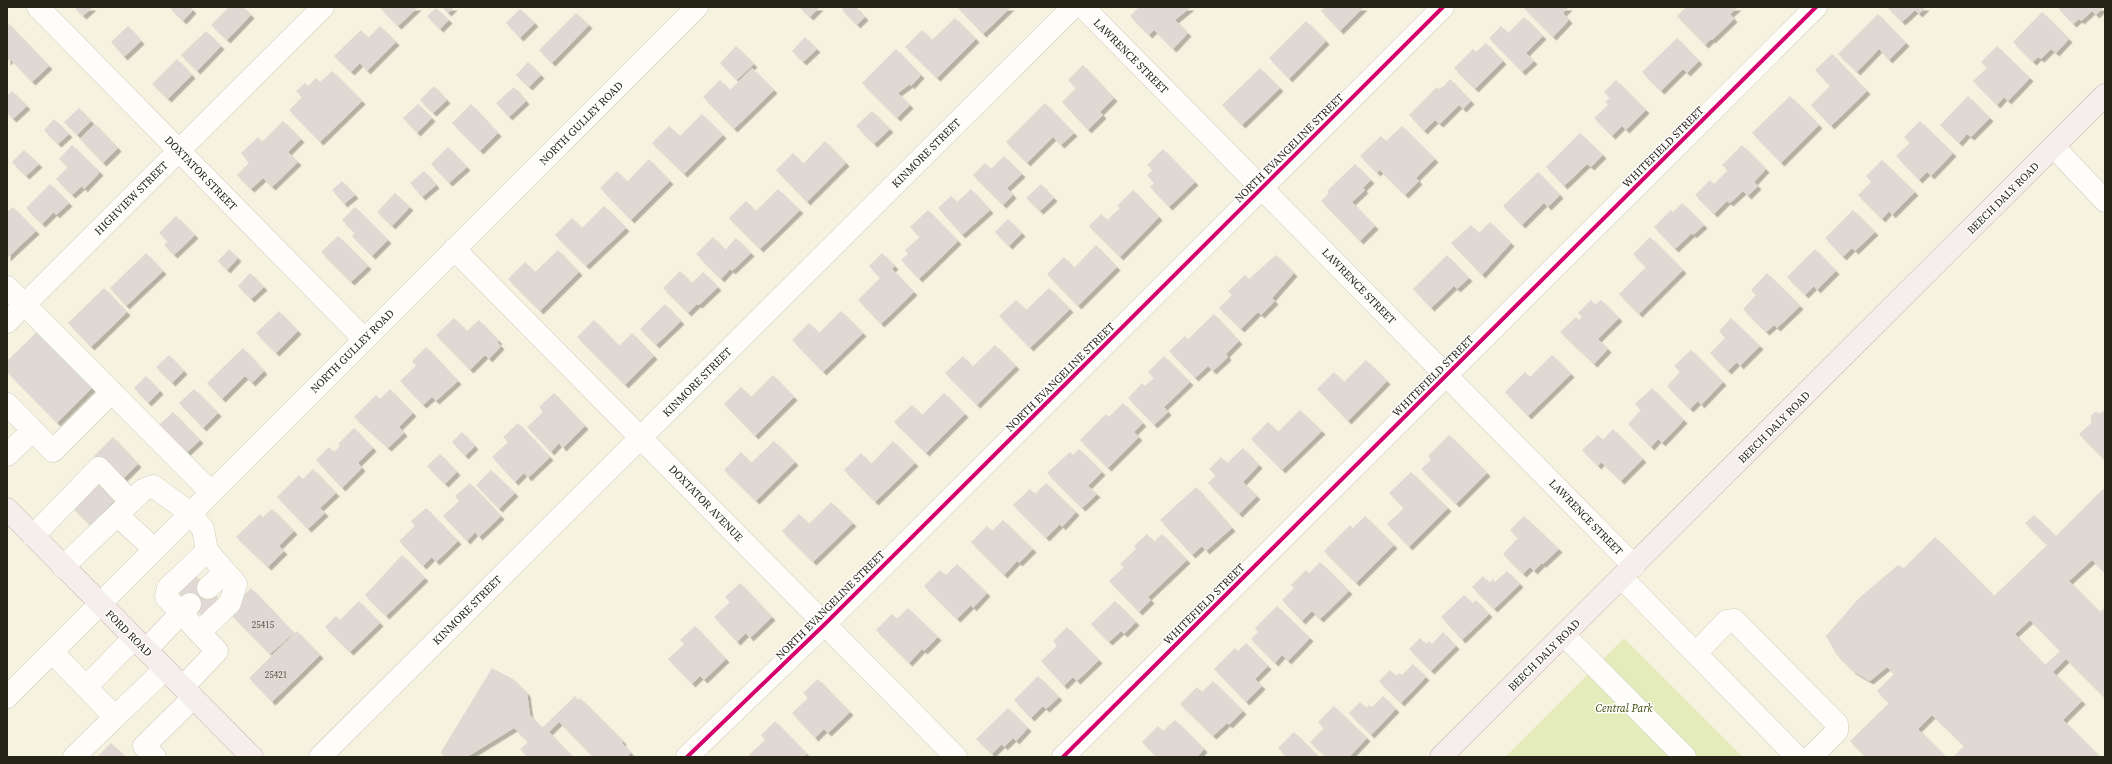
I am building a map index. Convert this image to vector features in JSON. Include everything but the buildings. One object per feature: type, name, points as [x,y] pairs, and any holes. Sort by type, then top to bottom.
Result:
[{"type":"main road","name":"BEECH DALY ROAD","points":[[1441,757],[2105,95]]},
{"type":"main road","name":"FORD ROAD","points":[[7,509],[99,604],[252,757]]},
{"type":"street","name":"DOXTATOR STREET","points":[[38,7],[364,339]]},
{"type":"street","name":"HIGHVIEW STREET","points":[[7,322],[323,7]]},
{"type":"street","name":"NORTH GULLEY ROAD","points":[[7,697],[698,7]]},
{"type":"street","name":"KINMORE STREET","points":[[320,757],[1073,7]]},
{"type":"street","name":"LAWRENCE STREET","points":[[1083,7],[1446,376],[1628,572],[1696,653],[1797,757]]},
{"type":"street","name":"NORTH EVANGELINE STREET","points":[[687,757],[825,624],[1443,7]]},
{"type":"street","name":"WHITEFIELD STREET","points":[[1063,757],[1816,7]]},
{"type":"street","points":[[2054,147],[2105,201]]},
{"type":"street","name":"DOXTATOR AVENUE","points":[[454,249],[956,757]]},
{"type":"street","points":[[7,287],[211,492]]},
{"type":"street","points":[[7,404],[53,451],[112,392]]},
{"type":"street","points":[[7,455],[33,430]]},
{"type":"street","points":[[34,536],[99,468],[124,508],[154,549]]},
{"type":"street","points":[[63,567],[143,490],[153,486],[190,513],[203,529],[207,551],[236,584],[230,603],[200,632]]},
{"type":"street","points":[[154,757],[144,746],[188,692],[217,651],[200,632],[186,609],[166,597],[168,588],[207,551]]},
{"type":"street","points":[[208,588],[225,572]]},
{"type":"street","points":[[86,687],[186,609]]},
{"type":"street","points":[[1696,653],[1727,621],[1734,620],[1837,724],[1837,731],[1811,757]]},
{"type":"street","points":[[1564,635],[1685,757]]},
{"type":"street","points":[[52,652],[115,717]]},
{"type":"street","points":[[74,757],[165,669]]},
{"type":"green space","name":"Central Park","points":[[1624,638],[1743,757],[1505,757]]},
{"type":"cycle path","points":[[687,757],[825,624],[1443,7]]},
{"type":"cycle path","points":[[1063,757],[1816,7]]}]
